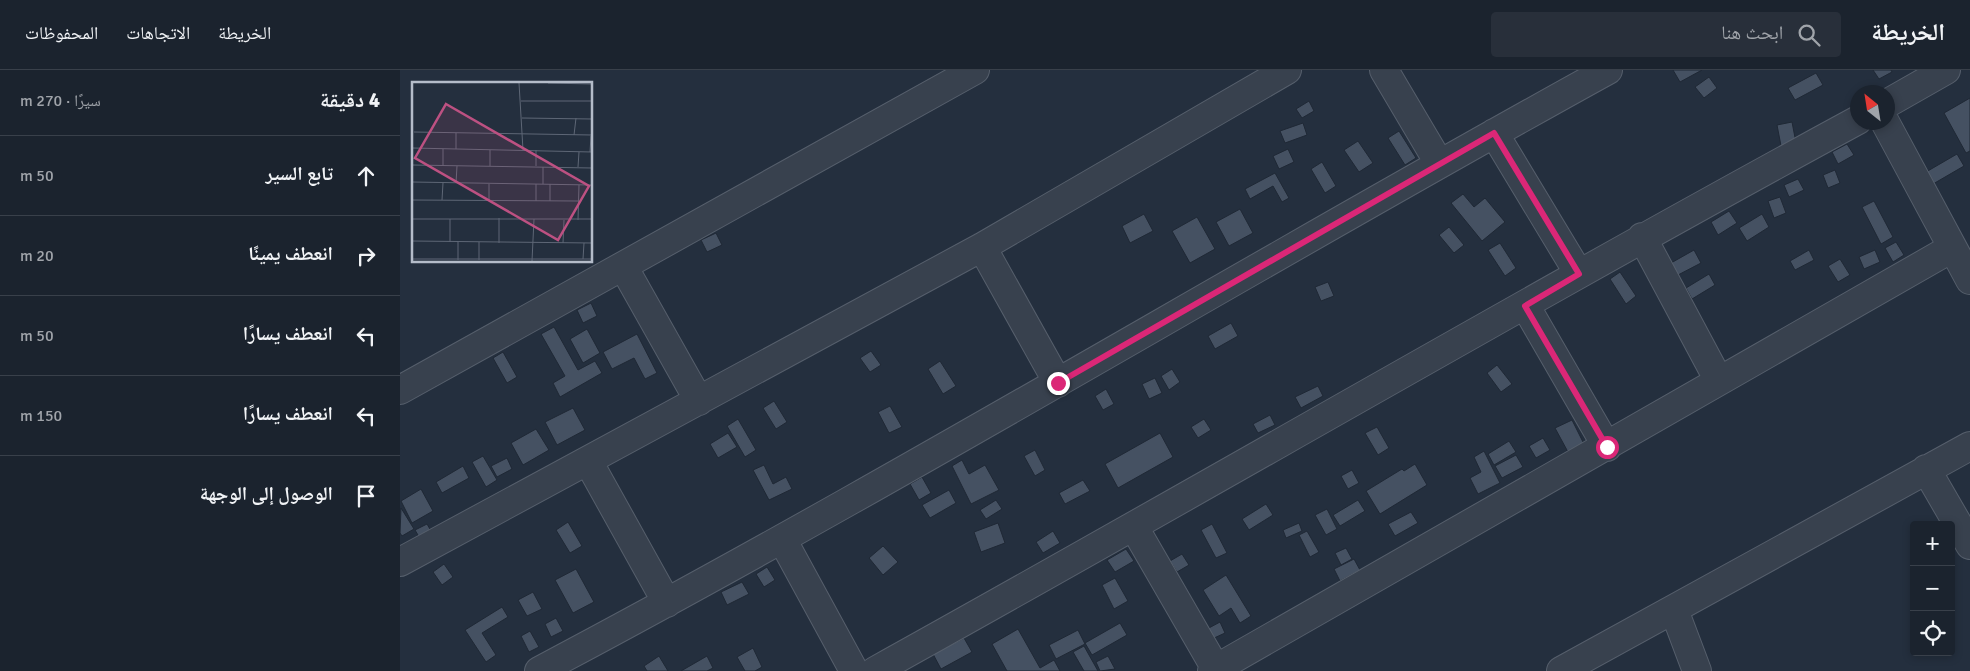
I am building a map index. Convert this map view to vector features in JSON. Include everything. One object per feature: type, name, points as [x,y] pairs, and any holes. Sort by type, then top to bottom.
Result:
[{"type":"street","points":[[400,390],[975,70]]},
{"type":"street","points":[[400,562],[982,247],[1252,79],[1287,70]]},
{"type":"street","points":[[1384,70],[1440,163]]},
{"type":"street","points":[[539,671],[782,539],[1440,163],[1608,70]]},
{"type":"street","points":[[1895,99],[1946,70]]},
{"type":"street","points":[[875,671],[1525,306],[1642,237],[1850,124]]},
{"type":"street","points":[[1889,130],[1970,280]]},
{"type":"street","points":[[1494,133],[1579,274]]},
{"type":"street","points":[[1642,237],[1719,381]]},
{"type":"street","points":[[982,247],[1058,383]]},
{"type":"street","points":[[1134,527],[1214,670],[1952,248]]},
{"type":"street","points":[[623,266],[699,401]]},
{"type":"street","points":[[1525,306],[1607,447]]},
{"type":"street","points":[[1561,671],[1970,446]]},
{"type":"street","points":[[588,461],[667,603]]},
{"type":"street","points":[[1926,469],[1954,514],[1970,545]]},
{"type":"street","points":[[782,539],[854,671]]},
{"type":"street","points":[[1674,610],[1697,671]]},
{"type":"building","points":[[1673,70],[1702,70],[1680,82]]},
{"type":"building","points":[[1873,70],[1891,70],[1892,72],[1879,79]]},
{"type":"building","points":[[1816,73],[1823,85],[1795,100],[1788,88]]},
{"type":"building","points":[[1709,77],[1717,88],[1704,98],[1695,87]]},
{"type":"building","points":[[1970,98],[1970,151],[1966,153],[1944,113]]},
{"type":"building","points":[[1309,101],[1314,111],[1302,118],[1296,109]]},
{"type":"building","points":[[1792,122],[1797,148],[1782,151],[1777,125]]},
{"type":"building","points":[[1303,123],[1307,135],[1285,143],[1280,131]]},
{"type":"building","points":[[1399,131],[1416,158],[1405,165],[1388,138]]},
{"type":"building","points":[[1358,141],[1373,163],[1359,172],[1344,150]]},
{"type":"building","points":[[1847,144],[1854,155],[1838,164],[1832,152]]},
{"type":"building","points":[[1288,149],[1294,162],[1279,169],[1273,156]]},
{"type":"building","points":[[1957,154],[1964,166],[1933,184],[1926,172]]},
{"type":"building","points":[[1322,162],[1336,186],[1325,193],[1311,169]]},
{"type":"building","points":[[1835,170],[1840,183],[1828,188],[1823,175]]},
{"type":"building","points":[[1275,173],[1289,198],[1282,202],[1273,186],[1250,199],[1245,189]]},
{"type":"building","points":[[1798,179],[1804,190],[1789,197],[1784,185]]},
{"type":"building","points":[[1463,194],[1474,207],[1485,198],[1505,222],[1482,241],[1451,203]]},
{"type":"building","points":[[1780,197],[1786,213],[1774,218],[1768,201]]},
{"type":"building","points":[[1874,201],[1893,237],[1881,244],[1862,207]]},
{"type":"building","points":[[1240,209],[1253,233],[1229,246],[1216,222]]},
{"type":"building","points":[[1729,211],[1737,223],[1718,235],[1711,222]]},
{"type":"building","points":[[1144,214],[1153,231],[1130,243],[1122,226]]},
{"type":"building","points":[[1762,214],[1769,227],[1747,241],[1739,228]]},
{"type":"building","points":[[1197,217],[1215,249],[1190,263],[1172,231]]},
{"type":"building","points":[[1449,227],[1464,245],[1454,253],[1439,235]]},
{"type":"building","points":[[716,233],[722,245],[707,252],[701,240]]},
{"type":"building","points":[[1896,242],[1904,255],[1893,262],[1885,248]]},
{"type":"building","points":[[1500,243],[1516,268],[1505,276],[1488,250]]},
{"type":"building","points":[[1694,250],[1701,263],[1678,275],[1671,263]]},
{"type":"building","points":[[1809,250],[1814,260],[1795,270],[1790,261]]},
{"type":"building","points":[[1875,250],[1880,262],[1864,269],[1859,257]]},
{"type":"building","points":[[1840,259],[1850,275],[1838,282],[1828,266]]},
{"type":"building","points":[[1620,272],[1636,296],[1626,304],[1610,279]]},
{"type":"building","points":[[1709,274],[1715,285],[1692,299],[1686,288]]},
{"type":"building","points":[[1328,282],[1334,296],[1321,301],[1315,287]]},
{"type":"building","points":[[591,303],[597,316],[583,323],[577,310]]},
{"type":"building","points":[[1231,323],[1238,336],[1215,349],[1208,336]]},
{"type":"building","points":[[554,327],[578,370],[595,361],[602,373],[560,397],[553,383],[565,376],[541,334]]},
{"type":"building","points":[[587,329],[600,353],[583,363],[570,339]]},
{"type":"building","points":[[637,334],[657,373],[645,379],[634,358],[612,369],[603,352]]},
{"type":"building","points":[[871,351],[881,365],[870,372],[860,358]]},
{"type":"building","points":[[503,352],[517,377],[507,383],[493,358]]},
{"type":"building","points":[[940,361],[956,386],[943,394],[928,369]]},
{"type":"building","points":[[1497,365],[1512,384],[1501,392],[1487,373]]},
{"type":"building","points":[[1172,369],[1180,382],[1169,390],[1161,376]]},
{"type":"building","points":[[1155,378],[1162,393],[1149,399],[1142,384]]},
{"type":"building","points":[[1318,386],[1323,396],[1301,408],[1295,397]]},
{"type":"building","points":[[1106,389],[1114,404],[1103,410],[1095,396]]},
{"type":"building","points":[[774,401],[787,422],[776,429],[763,408]]},
{"type":"building","points":[[890,406],[902,427],[889,433],[878,412]]},
{"type":"building","points":[[573,408],[585,430],[557,445],[545,422]]},
{"type":"building","points":[[1270,415],[1275,425],[1258,433],[1253,424]]},
{"type":"building","points":[[738,419],[756,450],[745,457],[727,426]]},
{"type":"building","points":[[1204,419],[1211,430],[1198,438],[1191,427]]},
{"type":"building","points":[[1572,420],[1584,444],[1568,452],[1555,428]]},
{"type":"building","points":[[1377,427],[1389,448],[1378,455],[1365,433]]},
{"type":"building","points":[[536,429],[549,450],[523,465],[511,443]]},
{"type":"building","points":[[728,433],[737,447],[718,458],[710,444]]},
{"type":"building","points":[[1160,433],[1173,457],[1118,488],[1105,464]]},
{"type":"building","points":[[1543,438],[1550,450],[1536,458],[1529,446]]},
{"type":"building","points":[[1509,441],[1516,452],[1494,465],[1488,454]]},
{"type":"building","points":[[1035,450],[1045,470],[1035,476],[1024,456]]},
{"type":"building","points":[[1484,451],[1500,483],[1478,494],[1470,478],[1481,472],[1474,457]]},
{"type":"building","points":[[1516,455],[1523,467],[1502,478],[1495,466]]},
{"type":"building","points":[[483,456],[497,480],[486,487],[472,462]]},
{"type":"building","points":[[507,458],[512,469],[497,477],[491,466]]},
{"type":"building","points":[[962,460],[969,474],[985,465],[999,490],[971,504],[952,466]]},
{"type":"building","points":[[1415,464],[1427,485],[1380,514],[1366,491],[1402,469],[1404,471]]},
{"type":"building","points":[[764,465],[773,484],[786,477],[792,489],[769,500],[753,470]]},
{"type":"building","points":[[463,466],[469,478],[442,493],[436,482]]},
{"type":"building","points":[[1352,470],[1359,483],[1348,489],[1341,476]]},
{"type":"building","points":[[922,477],[931,493],[919,500],[910,484]]},
{"type":"building","points":[[1083,480],[1090,491],[1065,504],[1059,493]]},
{"type":"building","points":[[421,489],[433,511],[412,523],[401,501]]},
{"type":"building","points":[[949,490],[956,503],[930,518],[922,505]]},
{"type":"building","points":[[996,500],[1002,509],[986,519],[980,510]]},
{"type":"building","points":[[1358,500],[1365,511],[1340,526],[1333,515]]},
{"type":"building","points":[[1266,504],[1273,515],[1249,530],[1242,519]]},
{"type":"building","points":[[401,508],[414,529],[402,536],[400,533]]},
{"type":"building","points":[[1327,509],[1337,529],[1326,535],[1315,515]]},
{"type":"building","points":[[1411,512],[1418,523],[1395,536],[1388,524]]},
{"type":"building","points":[[568,522],[582,546],[570,553],[556,530]]},
{"type":"building","points":[[998,523],[1005,543],[981,552],[974,532]]},
{"type":"building","points":[[1299,523],[1302,531],[1286,538],[1283,530]]},
{"type":"building","points":[[427,524],[434,536],[422,542],[415,530]]},
{"type":"building","points":[[1212,524],[1227,553],[1216,558],[1201,530]]},
{"type":"building","points":[[1053,531],[1060,543],[1043,553],[1036,542]]},
{"type":"building","points":[[1307,531],[1319,552],[1310,557],[1299,535]]},
{"type":"building","points":[[883,546],[898,562],[883,575],[869,558]]},
{"type":"building","points":[[1346,548],[1352,559],[1341,565],[1335,553]]},
{"type":"building","points":[[1126,549],[1134,561],[1115,572],[1107,560]]},
{"type":"building","points":[[1182,554],[1189,565],[1177,572],[1170,561]]},
{"type":"building","points":[[1354,559],[1360,570],[1340,581],[1334,569]]},
{"type":"building","points":[[444,564],[453,577],[442,585],[433,572]]},
{"type":"building","points":[[767,567],[775,580],[764,587],[756,574]]},
{"type":"building","points":[[576,569],[594,602],[573,613],[555,580]]},
{"type":"building","points":[[1226,575],[1251,616],[1240,623],[1231,608],[1219,616],[1203,590]]},
{"type":"building","points":[[1115,578],[1128,601],[1114,609],[1102,585]]},
{"type":"building","points":[[742,582],[749,594],[727,605],[721,592]]},
{"type":"building","points":[[533,592],[542,609],[527,616],[518,600]]},
{"type":"building","points":[[502,607],[508,617],[482,633],[496,655],[486,662],[465,630]]},
{"type":"building","points":[[556,618],[563,631],[551,637],[545,624]]},
{"type":"building","points":[[1220,622],[1225,633],[1212,639],[1207,629]]},
{"type":"building","points":[[1120,623],[1127,635],[1092,655],[1085,643]]},
{"type":"building","points":[[1018,629],[1040,668],[1054,660],[1060,671],[1007,671],[992,644]]},
{"type":"building","points":[[1078,630],[1085,644],[1056,659],[1049,645]]},
{"type":"building","points":[[530,631],[539,647],[529,652],[521,636]]},
{"type":"building","points":[[964,638],[972,652],[941,669],[933,654]]},
{"type":"building","points":[[1084,646],[1098,671],[1084,671],[1073,652]]},
{"type":"building","points":[[753,648],[762,667],[755,671],[745,671],[737,657]]},
{"type":"building","points":[[659,656],[668,671],[647,671],[644,666]]},
{"type":"building","points":[[707,656],[713,668],[707,671],[681,671]]},
{"type":"building","points":[[1108,656],[1115,669],[1100,671],[1096,662]]},
{"type":"route","points":[[1058,383],[1494,133],[1579,274],[1525,306],[1607,447]]}]
